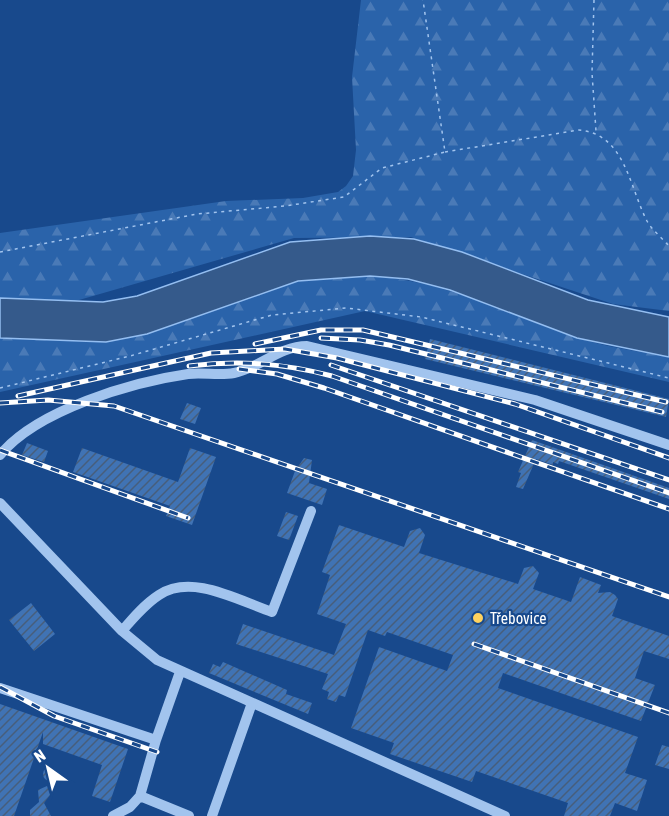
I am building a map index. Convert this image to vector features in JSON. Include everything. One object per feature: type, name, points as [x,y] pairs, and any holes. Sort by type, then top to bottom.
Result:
[{"type":"lane","points":[[0,455],[32,427],[105,394],[173,376],[235,373],[285,350],[307,346],[528,398],[669,446]]},
{"type":"lane","points":[[0,503],[122,631],[149,655],[180,672],[415,774],[505,816]]},
{"type":"lane","points":[[122,631],[159,595],[179,587],[199,588],[272,612],[311,511]]},
{"type":"lane","points":[[113,816],[130,807],[140,796],[156,740],[180,672]]},
{"type":"lane","points":[[0,688],[156,740]]},
{"type":"lane","points":[[212,816],[252,703]]},
{"type":"lane","points":[[140,796],[189,816]]},
{"type":"path","points":[[423,0],[444,152]]},
{"type":"path","points":[[594,0],[592,73],[596,132]]},
{"type":"path","points":[[0,252],[197,214],[285,206],[344,197],[382,168],[444,152],[579,130],[596,132],[614,145],[648,224],[669,246]]},
{"type":"path","points":[[0,388],[130,356],[272,315],[346,308],[421,317],[669,378]]},
{"type":"green space","points":[[361,0],[669,0],[669,311],[613,304],[411,237],[294,238],[79,300],[53,306],[0,306],[0,233],[226,201],[303,198],[338,192],[346,186],[353,176],[356,150],[352,77]]},
{"type":"green space","points":[[370,276],[425,284],[475,299],[548,328],[586,340],[669,357],[669,382],[365,311],[0,392],[0,338],[106,342],[147,334],[298,281]]},
{"type":"shaded area","points":[[370,236],[414,239],[462,252],[588,300],[669,317],[669,357],[577,338],[450,290],[408,279],[370,276],[298,281],[147,334],[106,342],[0,338],[0,298],[103,302],[137,296],[290,242]]},
{"type":"building","points":[[430,339],[669,399],[666,417],[425,359]]},
{"type":"building","points":[[187,403],[201,408],[195,424],[180,419]]},
{"type":"building","points":[[532,440],[669,488],[669,499],[559,461],[558,464],[553,462],[553,465],[536,459],[523,489],[516,487],[521,473],[518,472]]},
{"type":"building","points":[[27,443],[48,451],[44,462],[22,455]]},
{"type":"building","points":[[82,448],[178,482],[190,448],[216,457],[192,525],[166,516],[170,506],[73,472]]},
{"type":"building","points":[[304,458],[312,460],[309,483],[327,489],[322,505],[287,493],[295,471]]},
{"type":"building","points":[[286,512],[298,516],[289,540],[277,536]]},
{"type":"building","points":[[339,525],[404,547],[410,531],[420,528],[425,535],[419,553],[518,584],[524,568],[533,566],[539,573],[533,589],[571,602],[580,577],[601,585],[598,593],[610,592],[615,595],[618,599],[612,616],[669,636],[669,659],[644,651],[635,678],[655,685],[641,721],[503,673],[498,688],[638,737],[625,773],[647,780],[637,811],[615,803],[610,816],[564,816],[568,803],[476,771],[472,782],[390,754],[394,743],[351,728],[379,647],[447,671],[453,655],[387,632],[385,636],[368,630],[345,697],[339,695],[336,702],[327,699],[329,692],[322,689],[328,674],[236,644],[243,624],[334,655],[346,624],[317,614],[330,575],[322,572]]},
{"type":"building","points":[[31,603],[55,634],[34,651],[9,620]]},
{"type":"building","points":[[223,662],[287,690],[286,694],[312,703],[308,714],[209,673],[213,664],[220,667]]},
{"type":"building","points":[[0,704],[128,749],[110,802],[92,796],[102,765],[43,744],[43,732],[14,816],[0,816]]},
{"type":"building","points":[[662,745],[669,747],[669,769],[655,765]]},
{"type":"building","points":[[50,767],[55,769],[57,774],[55,779],[50,781],[45,779],[43,774],[45,769]]},
{"type":"building","points":[[47,786],[50,795],[44,803],[51,816],[30,816],[30,810],[39,802],[38,790]]},
{"type":"railway","points":[[255,344],[321,330],[363,330],[666,402]]},
{"type":"railway","points":[[321,338],[360,340],[389,345],[662,412]]},
{"type":"railway","points":[[18,396],[211,353],[285,349],[337,358],[515,404],[669,458]]},
{"type":"railway","points":[[189,366],[226,363],[261,364],[296,368],[332,376],[669,493]]},
{"type":"railway","points":[[331,365],[669,480]]},
{"type":"railway","points":[[239,369],[277,374],[324,388],[669,509]]},
{"type":"railway","points":[[0,403],[48,400],[114,406],[669,597]]},
{"type":"railway","points":[[0,450],[188,518]]},
{"type":"railway","points":[[474,644],[669,713]]},
{"type":"railway","points":[[0,687],[54,716],[157,752]]},
{"type":"place","name":"Třebovice","points":[[478,618]]}]
